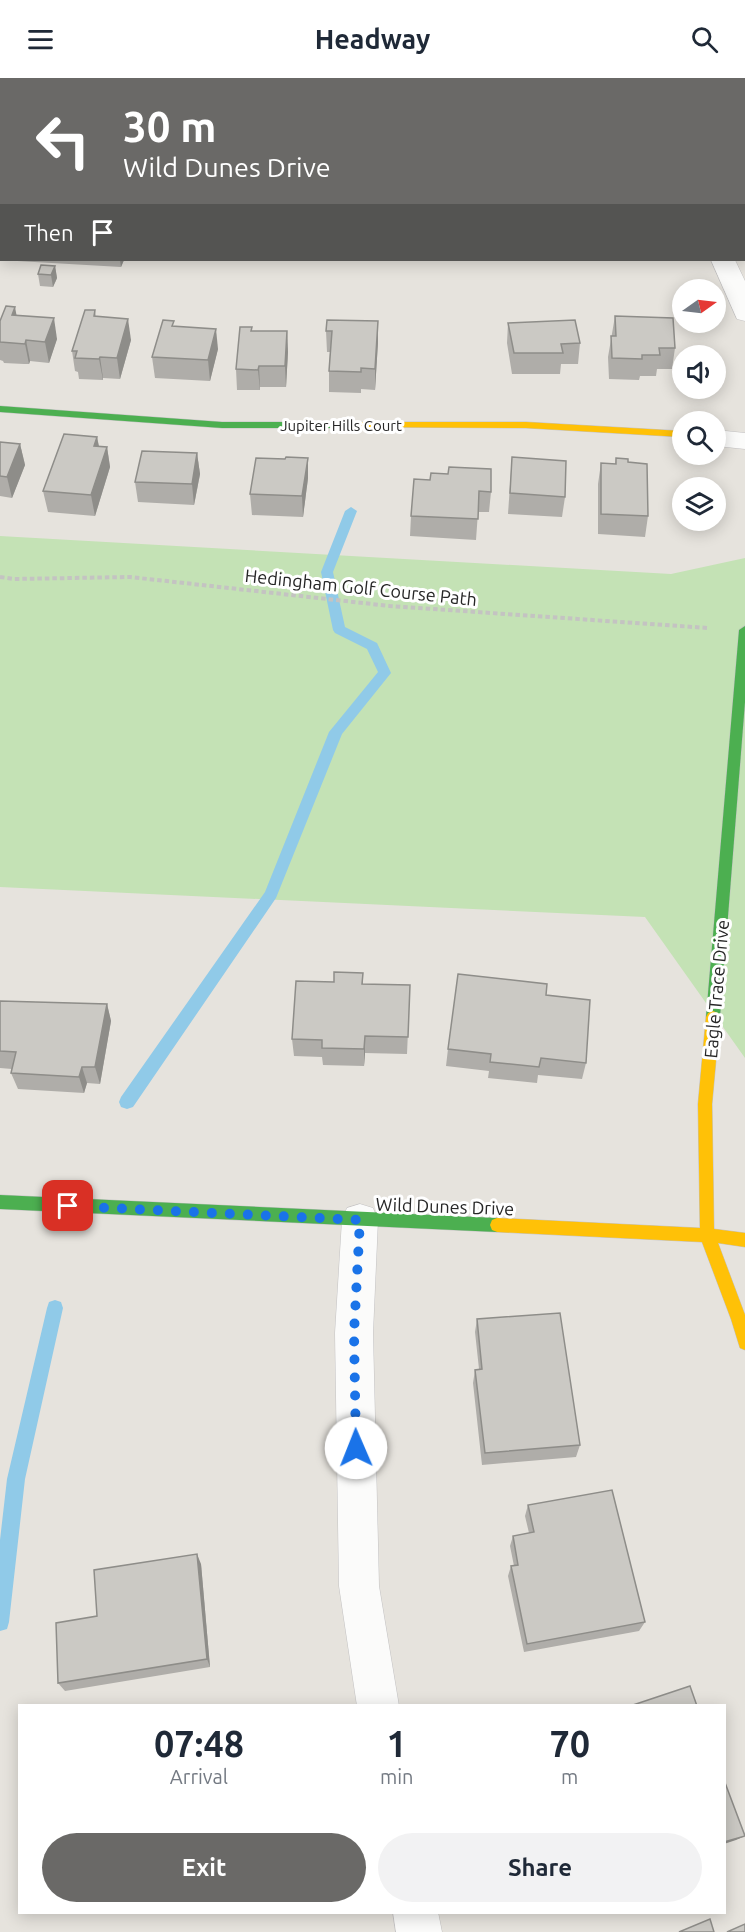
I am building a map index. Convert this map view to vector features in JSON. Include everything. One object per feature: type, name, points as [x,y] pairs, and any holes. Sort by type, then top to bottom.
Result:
[{"type":"street","points":[[723,261],[737,289],[745,314]]},
{"type":"street","name":"Jupiter Hills Court","points":[[0,409],[222,425],[526,425],[672,433]]},
{"type":"street","points":[[726,439],[745,441]]},
{"type":"street","name":"Eagle Trace Drive","points":[[745,630],[722,928],[705,1104],[707,1235],[740,1319],[745,1343]]},
{"type":"street","name":"Wild Dunes Drive","points":[[0,1202],[707,1235],[745,1239]]},
{"type":"street","points":[[360,1220],[354,1333],[359,1586],[378,1704]]},
{"type":"street","points":[[415,1914],[419,1932]]},
{"type":"path","name":"Hedingham Golf Course Path","points":[[0,577],[14,579],[130,577],[390,606],[597,622],[712,627]]},
{"type":"green space","points":[[0,536],[671,574],[745,558],[745,1058],[645,917],[0,887]]},
{"type":"building","points":[[41,265],[55,266],[51,275],[38,274]]},
{"type":"building","points":[[6,306],[15,307],[12,315],[54,318],[45,342],[26,340],[25,344],[0,342],[0,321]]},
{"type":"building","points":[[85,310],[95,310],[94,316],[128,319],[117,358],[75,358],[77,351],[72,351]]},
{"type":"building","points":[[615,316],[672,318],[675,345],[672,345],[672,348],[659,348],[660,355],[642,355],[642,359],[612,358],[611,336],[616,336]]},
{"type":"building","points":[[163,320],[174,321],[172,326],[216,329],[208,360],[152,357]]},
{"type":"building","points":[[327,320],[378,321],[375,369],[361,368],[361,372],[329,371],[332,331],[326,331]]},
{"type":"building","points":[[575,320],[580,343],[561,344],[563,353],[514,353],[508,323]]},
{"type":"building","points":[[240,327],[252,327],[251,331],[287,331],[285,366],[259,366],[258,370],[236,369]]},
{"type":"building","points":[[64,434],[97,437],[94,446],[107,447],[91,495],[43,491]]},
{"type":"building","points":[[0,442],[20,444],[7,477],[0,476]]},
{"type":"building","points":[[142,451],[197,453],[192,484],[135,482]]},
{"type":"building","points":[[286,457],[308,458],[302,496],[250,494],[256,458],[285,459]]},
{"type":"building","points":[[512,457],[566,461],[565,497],[510,493]]},
{"type":"building","points":[[616,458],[647,464],[648,516],[601,514],[601,463],[616,464]]},
{"type":"building","points":[[449,467],[491,469],[491,492],[479,491],[478,519],[411,516],[414,479],[430,480],[431,473],[448,474]]},
{"type":"building","points":[[334,972],[363,973],[362,984],[410,985],[408,1037],[365,1036],[364,1049],[322,1048],[322,1040],[292,1039],[296,981],[334,982]]},
{"type":"building","points":[[458,974],[547,984],[546,995],[590,1000],[586,1063],[541,1058],[539,1067],[490,1062],[491,1054],[448,1049]]},
{"type":"building","points":[[0,1001],[107,1004],[95,1067],[82,1067],[79,1077],[11,1073],[16,1052],[0,1051]]},
{"type":"building","points":[[560,1313],[580,1445],[485,1453],[475,1370],[482,1369],[477,1319]]},
{"type":"building","points":[[612,1490],[645,1622],[527,1644],[511,1566],[518,1565],[513,1536],[534,1532],[528,1505]]},
{"type":"building","points":[[197,1554],[207,1659],[58,1683],[56,1623],[97,1616],[94,1570]]},
{"type":"building","points":[[690,1686],[696,1704],[636,1704]]},
{"type":"building","points":[[726,1785],[745,1836],[726,1841]]},
{"type":"building","points":[[710,1919],[714,1932],[679,1932]]},
{"type":"building","points":[[745,1924],[745,1932],[727,1932]]},
{"type":"waterway","points":[[127,1102],[271,894],[336,732],[385,673],[372,646],[339,630],[327,572],[351,511]]},
{"type":"waterway","points":[[0,1622],[16,1479],[55,1308]]},
{"type":"traffic: fast","points":[[0,409],[222,425],[360,425]]},
{"type":"traffic: fast","points":[[713,1017],[745,630]]},
{"type":"traffic: fast","points":[[0,1202],[497,1225]]},
{"type":"traffic: slow","points":[[360,425],[526,425],[672,433]]},
{"type":"traffic: slow","points":[[713,1017],[705,1104],[707,1235],[739,1319],[745,1343]]},
{"type":"traffic: slow","points":[[497,1225],[707,1235],[745,1240]]},
{"type":"route","points":[[68,1206],[360,1220],[354,1333],[356,1448]]}]
